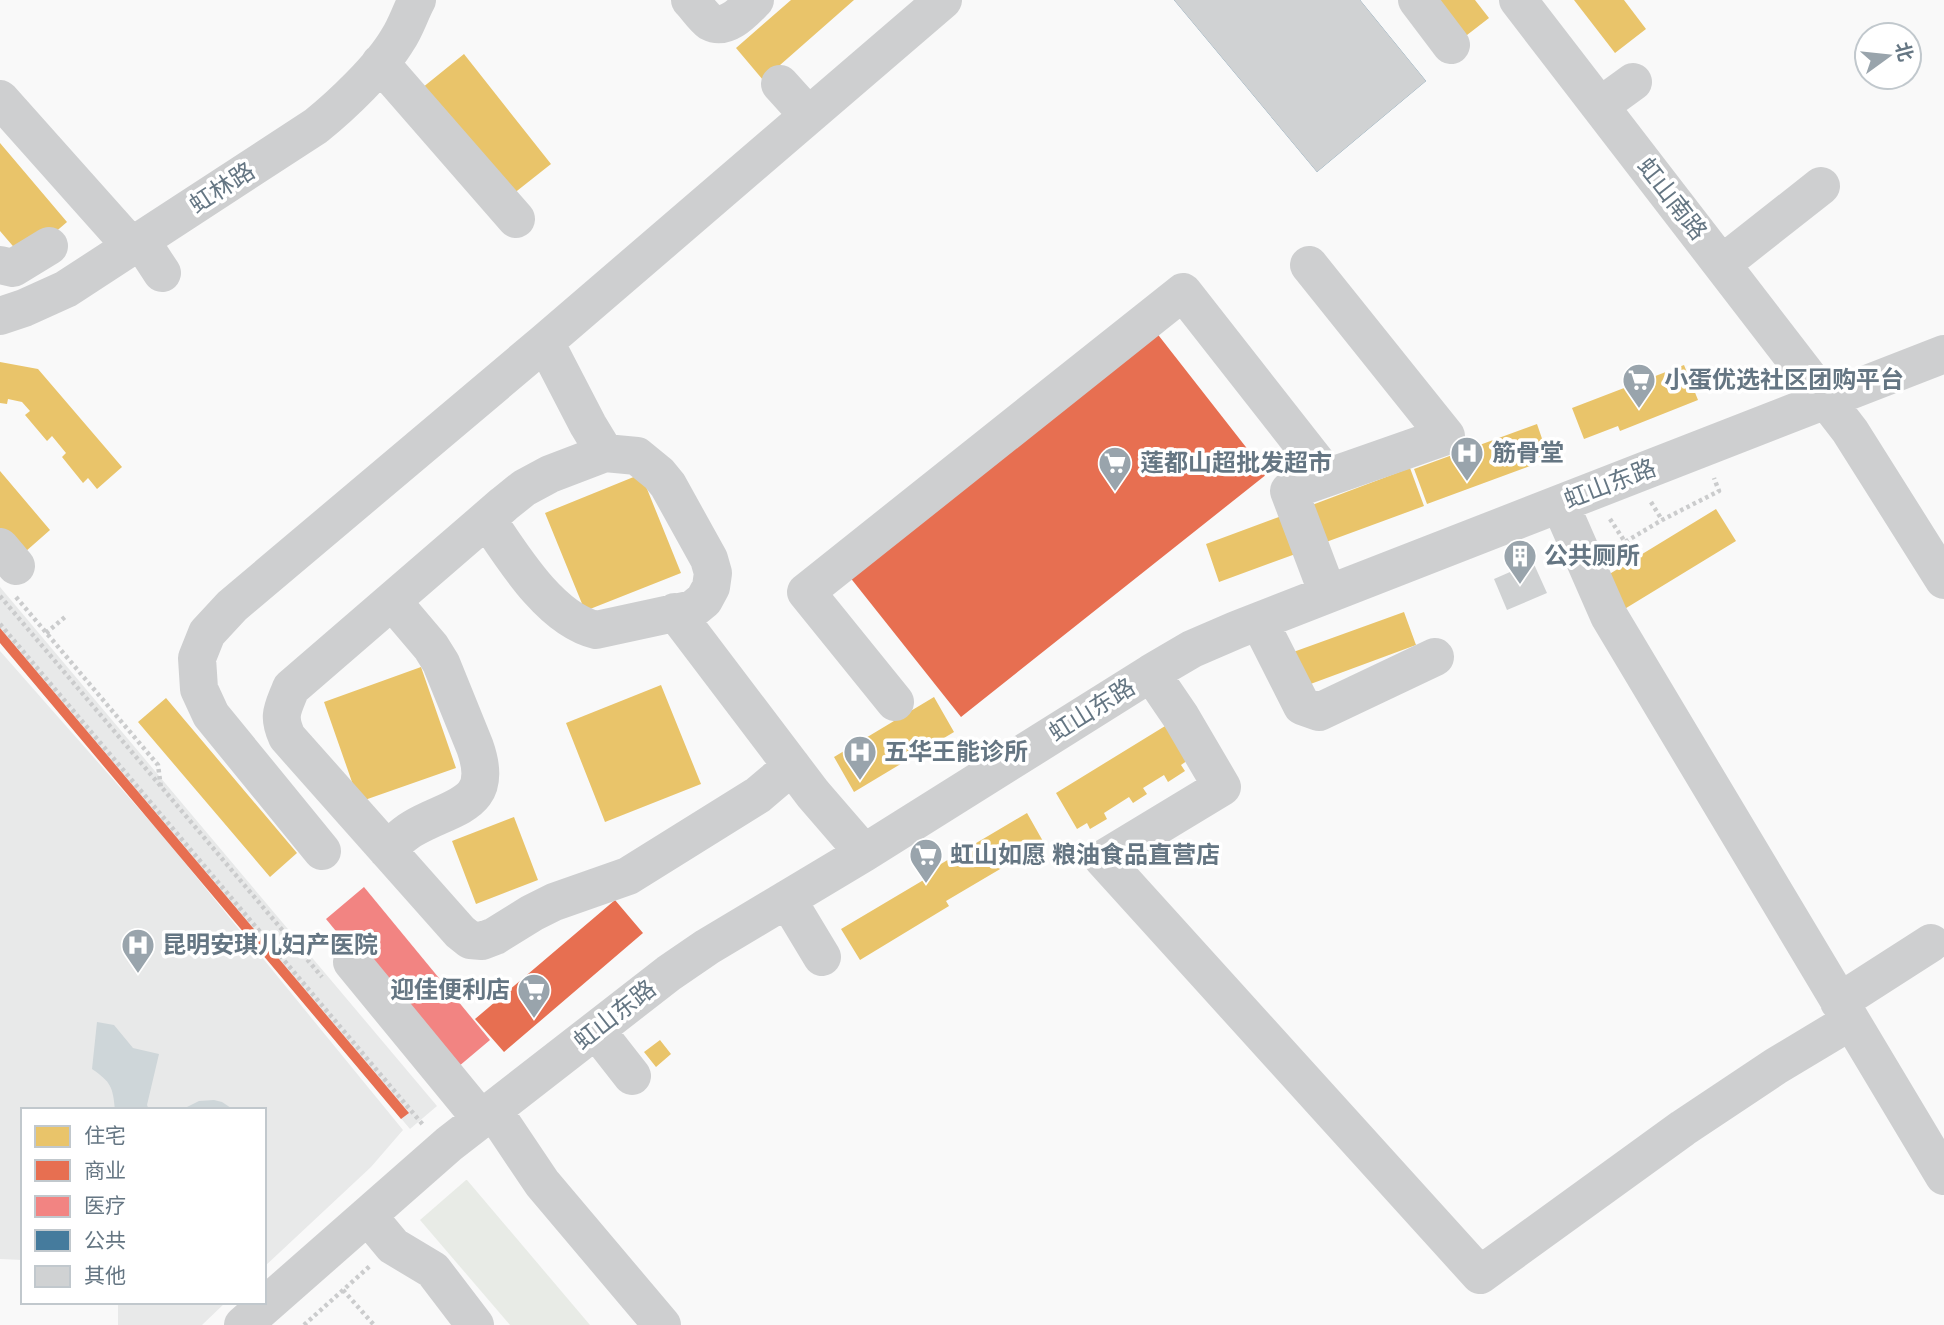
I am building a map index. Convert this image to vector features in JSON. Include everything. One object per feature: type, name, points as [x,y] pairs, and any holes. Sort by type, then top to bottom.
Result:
[{"type":"street","points":[[690,0],[710,22],[725,23],[736,18],[755,0]]},
{"type":"street","points":[[322,851],[211,715],[199,689],[197,658],[207,633],[232,606],[545,342],[943,0]]},
{"type":"street","points":[[1417,0],[1451,45]]},
{"type":"street","name":"虹山南路","points":[[1518,0],[1850,431],[1944,580]]},
{"type":"street","name":"虹林路","points":[[0,316],[66,289],[316,126],[337,109],[380,62],[398,40],[419,4]]},
{"type":"street","points":[[380,62],[516,219]]},
{"type":"street","points":[[1600,106],[1633,82]]},
{"type":"street","points":[[780,84],[808,115]]},
{"type":"street","points":[[0,99],[162,273]]},
{"type":"street","points":[[1722,264],[1821,186]]},
{"type":"street","points":[[37,302],[7,267],[49,246]]},
{"type":"street","points":[[1309,265],[1446,436],[1289,491],[1328,594]]},
{"type":"street","points":[[895,702],[806,592],[1183,292],[1328,477]]},
{"type":"street","points":[[545,342],[587,425],[605,453]]},
{"type":"street","name":"虹山东路","points":[[243,1325],[443,1149],[669,973],[1192,649],[1944,354]]},
{"type":"street","points":[[486,519],[522,570],[554,606],[582,627],[596,630],[693,608],[704,600],[711,587],[713,573],[709,559],[668,485],[659,474],[637,456],[605,453],[550,474],[524,488],[486,519],[292,688],[282,712],[282,725],[287,737],[460,932],[470,940],[482,941],[554,902],[628,876],[758,795],[792,765]]},
{"type":"street","points":[[1560,504],[1609,616],[1944,1176]]},
{"type":"street","points":[[387,850],[411,830],[472,798],[479,788],[481,774],[480,760],[441,663],[392,601]]},
{"type":"street","points":[[676,612],[813,794],[864,853]]},
{"type":"street","points":[[1259,621],[1302,706],[1319,712],[1435,657]]},
{"type":"street","points":[[1151,673],[1181,717],[1222,787],[1104,859],[1480,1275],[1683,1128],[1776,1066],[1931,943]]},
{"type":"street","points":[[788,899],[822,957]]},
{"type":"street","points":[[352,962],[487,1115],[662,1325]]},
{"type":"street","points":[[596,1030],[632,1076]]},
{"type":"street","points":[[368,1216],[393,1247],[433,1270],[475,1325]]},
{"type":"path","points":[[1610,519],[1625,542],[1719,491],[1713,474]]},
{"type":"path","points":[[1654,507],[1662,520]]},
{"type":"path","points":[[8,576],[47,633],[158,765],[162,789]]},
{"type":"path","points":[[8,576],[162,789],[271,917]]},
{"type":"path","points":[[47,633],[65,617]]},
{"type":"path","points":[[0,624],[443,1149]]},
{"type":"path","points":[[304,1325],[393,1247]]},
{"type":"path","points":[[343,1290],[374,1325]]},
{"type":"shaded area","name":"昆明安琪儿妇产医院","points":[[0,587],[437,1106],[410,1129],[180,857],[403,1130],[371,1167],[266,1265],[266,1108],[21,1108],[21,1260],[0,1259],[0,651],[155,827],[0,643]]},
{"type":"shaded area","points":[[97,1022],[114,1025],[133,1048],[159,1054],[148,1108],[115,1108],[110,1086],[92,1069]]},
{"type":"shaded area","points":[[214,1100],[231,1108],[185,1108],[199,1101]]},
{"type":"shaded area","points":[[466,1180],[590,1325],[510,1325],[420,1220]]},
{"type":"shaded area","points":[[118,1304],[224,1304],[202,1325],[118,1325]]},
{"type":"building: 住宅","points":[[791,0],[854,0],[763,80],[736,48]]},
{"type":"building: 住宅","points":[[1425,0],[1475,0],[1489,18],[1458,42]]},
{"type":"building: 住宅","points":[[1574,0],[1624,0],[1646,29],[1615,53]]},
{"type":"building: 住宅","points":[[464,54],[551,164],[508,198],[422,88]]},
{"type":"building: 住宅","points":[[0,143],[67,222],[24,259],[0,231]]},
{"type":"building: 住宅","points":[[0,362],[38,369],[122,467],[97,489],[88,478],[83,483],[62,457],[66,453],[52,436],[47,441],[25,415],[30,411],[22,402],[8,399],[7,404],[0,403]]},
{"type":"building: 住宅","points":[[1684,365],[1698,400],[1620,431],[1618,426],[1584,439],[1572,408]]},
{"type":"building: 住宅","points":[[1537,424],[1549,459],[1427,504],[1414,469]]},
{"type":"building: 住宅","points":[[1410,468],[1424,506],[1318,545],[1304,508]]},
{"type":"building: 住宅","points":[[0,471],[50,530],[25,552],[0,528]]},
{"type":"building: 住宅","points":[[641,474],[681,573],[585,611],[545,513]]},
{"type":"building: 住宅","points":[[1716,509],[1736,541],[1618,613],[1598,581]]},
{"type":"building: 住宅","points":[[1287,514],[1301,552],[1219,582],[1206,544]]},
{"type":"building: 住宅","points":[[1404,612],[1416,645],[1297,689],[1285,655]]},
{"type":"building: 住宅","points":[[421,667],[456,768],[359,802],[324,702]]},
{"type":"building: 住宅","points":[[661,685],[701,784],[605,822],[566,723]]},
{"type":"building: 住宅","points":[[934,697],[954,732],[854,792],[834,757]]},
{"type":"building: 住宅","points":[[166,698],[297,853],[270,877],[138,722]]},
{"type":"building: 住宅","points":[[1170,723],[1191,758],[1181,765],[1185,771],[1168,782],[1164,775],[1143,788],[1147,794],[1133,803],[1129,797],[1104,813],[1107,819],[1090,829],[1087,823],[1077,829],[1056,793]]},
{"type":"building: 住宅","points":[[1027,813],[1044,843],[946,901],[949,906],[860,960],[841,929],[932,875],[929,871]]},
{"type":"building: 住宅","points":[[514,817],[538,880],[476,904],[452,841]]},
{"type":"building: 住宅","points":[[660,1040],[671,1054],[656,1067],[644,1052]]},
{"type":"building: 商业","points":[[1152,327],[1267,474],[961,717],[845,571]]},
{"type":"building: 商业","points":[[0,628],[409,1113],[401,1119],[0,643]]},
{"type":"building: 商业","points":[[615,900],[643,933],[504,1052],[475,1019]]},
{"type":"building: 医疗","points":[[364,887],[490,1040],[452,1072],[326,919]]},
{"type":"building: 公共","points":[[1174,0],[1360,0],[1426,81],[1317,172]]},
{"type":"building: 其他","points":[[1174,0],[1360,0],[1426,81],[1317,172]]},
{"type":"building: 其他","name":"公共厕所","points":[[1533,562],[1547,593],[1507,610],[1494,579]]},
{"type":"place","name":"小蛋优选社区团购平台","points":[[1639,410]]},
{"type":"place","name":"筋骨堂","points":[[1467,483]]},
{"type":"place","name":"莲都山超批发超市","points":[[1115,493]]},
{"type":"place","name":"公共厕所","points":[[1520,586]]},
{"type":"place","name":"五华王能诊所","points":[[860,782]]},
{"type":"place","name":"虹山如愿 粮油食品直营店","points":[[926,885]]},
{"type":"place","name":"昆明安琪儿妇产医院","points":[[138,975]]},
{"type":"place","name":"迎佳便利店","points":[[534,1020]]}]
